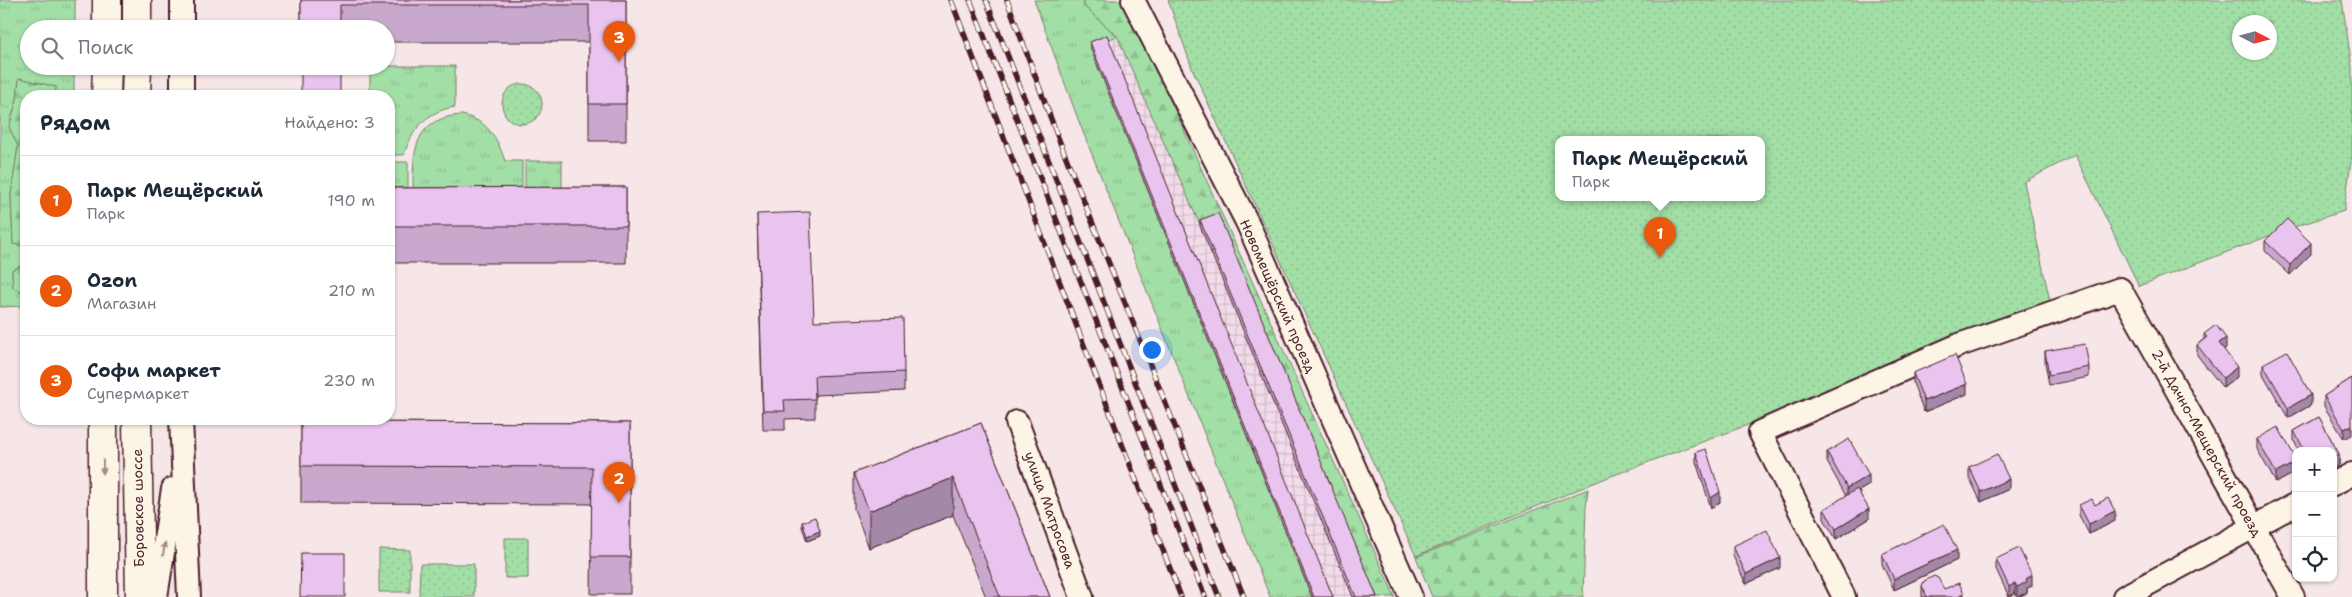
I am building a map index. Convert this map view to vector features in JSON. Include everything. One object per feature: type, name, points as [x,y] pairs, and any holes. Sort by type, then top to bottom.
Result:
[{"type":"main road","points":[[107,0],[107,20]]},
{"type":"main road","points":[[137,0],[137,20]]},
{"type":"main road","points":[[106,90],[107,75]]},
{"type":"main road","points":[[136,90],[137,75]]},
{"type":"main road","points":[[103,425],[103,597]]},
{"type":"main road","name":"Боровское шоссе","points":[[137,425],[140,597]]},
{"type":"street","points":[[182,0],[182,20]]},
{"type":"street","name":"Новомещёрский проезд","points":[[1133,0],[1248,224],[1410,597]]},
{"type":"street","points":[[182,75],[182,90]]},
{"type":"street","name":"2-й Дачно-Мещерский проезд","points":[[1844,597],[1760,432],[1959,344],[2120,289],[2293,597]]},
{"type":"street","name":"улица Матросова","points":[[1018,422],[1082,597]]},
{"type":"street","points":[[181,425],[180,445],[189,597]]},
{"type":"street","points":[[156,597],[180,445]]},
{"type":"street","points":[[2337,482],[2352,474]]},
{"type":"street","points":[[2124,597],[2292,506]]},
{"type":"shaded area","points":[[1117,36],[1200,225],[1374,597],[1312,597],[1090,47]]},
{"type":"green space","points":[[0,0],[75,0],[75,20],[20,20],[20,75],[74,75],[74,90],[56,90],[56,87],[19,78],[17,100],[9,127],[18,146],[11,195],[13,244],[20,245],[20,266],[12,270],[13,288],[20,291],[20,306],[0,307]]},
{"type":"green space","points":[[1034,0],[1083,0],[1085,7],[1117,36],[1091,47],[1312,597],[1270,597],[1081,127]]},
{"type":"green space","points":[[1083,0],[1131,0],[1153,62],[1395,597],[1374,597],[1200,225],[1117,36],[1085,7]]},
{"type":"green space","points":[[1168,0],[2342,0],[2352,68],[2352,155],[2344,211],[2287,229],[2139,286],[2075,155],[2024,182],[2050,301],[1957,334],[1745,426],[1606,478],[1416,556],[1192,68]]},
{"type":"green space","points":[[395,66],[455,66],[455,107],[436,113],[422,123],[411,137],[404,155],[395,155],[395,90],[370,90],[370,75],[395,75]]},
{"type":"green space","points":[[19,78],[56,87],[56,90],[20,90],[20,245],[13,244],[11,195],[18,146],[9,127],[17,100]]},
{"type":"green space","points":[[526,84],[533,87],[539,93],[542,104],[541,112],[533,121],[526,124],[518,124],[511,121],[503,112],[502,100],[505,93],[514,85]]},
{"type":"green space","points":[[462,115],[479,121],[490,131],[499,145],[505,161],[522,161],[522,195],[413,195],[415,153],[418,141],[424,131],[433,123],[445,118]]},
{"type":"green space","points":[[525,161],[562,161],[562,195],[525,195]]},
{"type":"green space","points":[[395,162],[408,162],[408,195],[395,195]]},
{"type":"green space","points":[[20,266],[20,291],[13,288],[12,270]]},
{"type":"green space","points":[[1588,489],[1583,597],[1432,597],[1416,557]]},
{"type":"green space","points":[[505,538],[528,538],[528,578],[505,578]]},
{"type":"green space","points":[[379,549],[410,550],[410,592],[379,592]]},
{"type":"green space","points":[[420,564],[474,564],[474,597],[419,597]]},
{"type":"building","points":[[301,0],[626,0],[626,104],[589,104],[589,5],[340,5],[340,20],[301,20]]},
{"type":"building","points":[[1107,35],[1333,597],[1314,597],[1090,42]]},
{"type":"building","points":[[301,75],[340,75],[340,90],[301,90]]},
{"type":"building","points":[[626,187],[626,226],[395,226],[395,188]]},
{"type":"building","points":[[810,212],[814,321],[903,318],[904,372],[814,376],[815,399],[784,400],[785,411],[763,411],[757,214]]},
{"type":"building","points":[[1218,213],[1377,597],[1356,597],[1200,220]]},
{"type":"building","points":[[2287,219],[2311,243],[2290,265],[2265,241]]},
{"type":"building","points":[[2216,325],[2226,338],[2219,343],[2237,367],[2223,378],[2197,345],[2207,337],[2204,334]]},
{"type":"building","points":[[2085,344],[2089,367],[2049,375],[2045,351]]},
{"type":"building","points":[[2287,351],[2311,395],[2288,408],[2263,364]]},
{"type":"building","points":[[1955,355],[1967,384],[1924,401],[1913,373]]},
{"type":"building","points":[[2352,378],[2352,425],[2344,429],[2324,396]]},
{"type":"building","points":[[2319,417],[2335,447],[2303,447],[2294,431]]},
{"type":"building","points":[[395,422],[630,423],[630,557],[591,557],[592,467],[301,466],[301,425],[395,425]]},
{"type":"building","points":[[981,423],[1050,597],[1000,597],[953,478],[869,511],[854,473]]},
{"type":"building","points":[[2278,427],[2292,452],[2292,464],[2276,473],[2257,439]]},
{"type":"building","points":[[1849,439],[1869,475],[1847,488],[1827,452]]},
{"type":"building","points":[[1706,449],[1720,492],[1711,498],[1696,452]]},
{"type":"building","points":[[1997,454],[2009,479],[1981,492],[1969,467]]},
{"type":"building","points":[[1857,489],[1869,509],[1836,529],[1824,509]]},
{"type":"building","points":[[2108,498],[2115,511],[2089,524],[2079,505],[2092,499],[2095,505]]},
{"type":"building","points":[[815,517],[820,531],[807,536],[802,522]]},
{"type":"building","points":[[1944,524],[1957,550],[1894,579],[1882,554]]},
{"type":"building","points":[[1767,530],[1780,558],[1746,574],[1733,546]]},
{"type":"building","points":[[2019,548],[2032,575],[2026,579],[2027,582],[2017,587],[2015,583],[2009,587],[1996,559]]},
{"type":"building","points":[[301,553],[345,553],[345,597],[300,597]]},
{"type":"building","points":[[1934,576],[1938,578],[1944,589],[1959,583],[1964,593],[1958,597],[1927,597],[1922,586],[1924,581]]},
{"type":"railway","points":[[951,0],[1181,597]]},
{"type":"railway","points":[[970,0],[1205,597]]},
{"type":"railway","points":[[986,0],[1219,597]]},
{"type":"railway","points":[[1007,0],[1057,135],[1244,597]]},
{"type":"place","name":"Софи маркет","points":[[619,62]]},
{"type":"place","name":"Парк Мещёрский","points":[[1660,258]]},
{"type":"place","name":"Ozon","points":[[619,503]]}]
